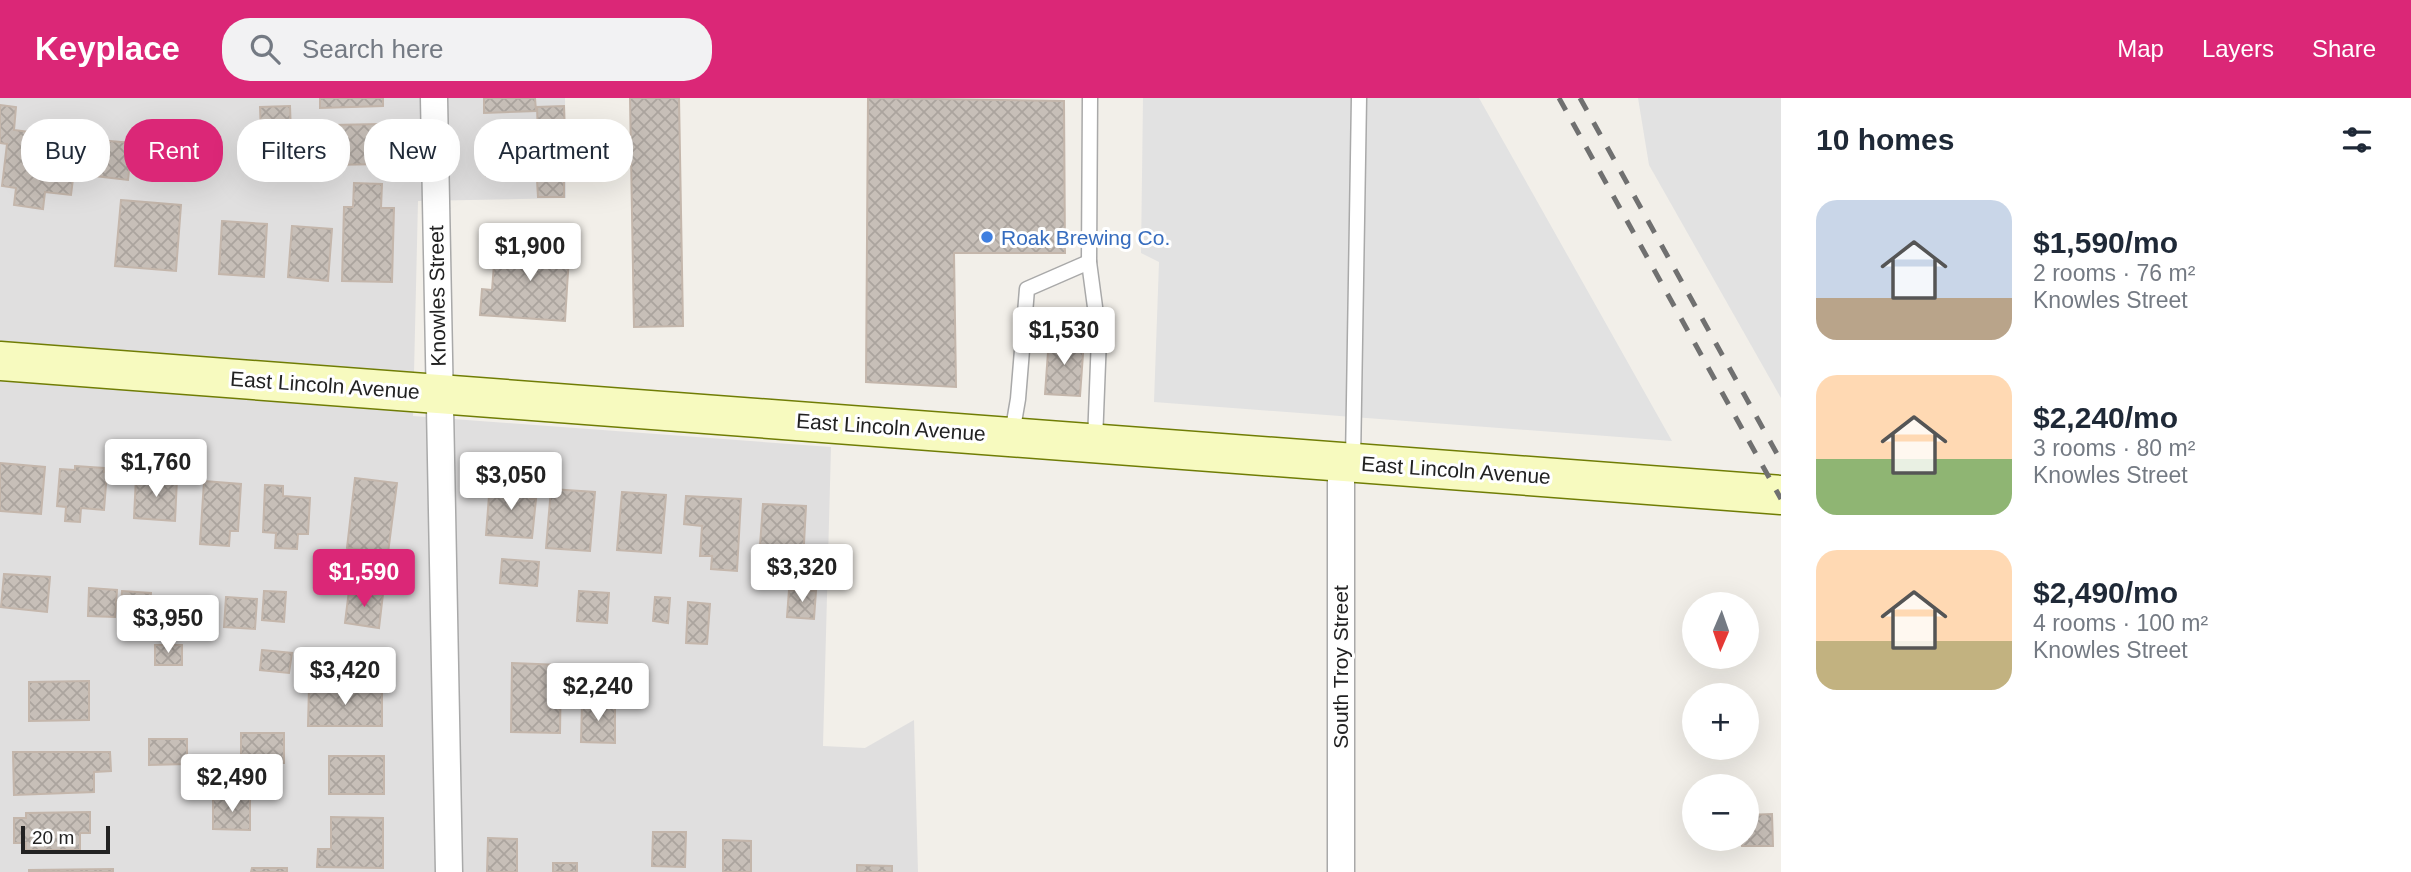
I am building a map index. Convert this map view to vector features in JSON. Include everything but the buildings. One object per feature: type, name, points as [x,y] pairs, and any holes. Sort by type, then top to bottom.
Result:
[{"type":"street","name":"Knowles Street","points":[[434,98],[449,872]]},
{"type":"street","name":"East Lincoln Avenue","points":[[0,361],[1781,495]]},
{"type":"street","name":"South Troy Street","points":[[1341,872],[1347,462]]},
{"type":"lane","points":[[1090,98],[1090,262],[1099,337],[1095,443]]},
{"type":"lane","points":[[1347,462],[1360,98]]},
{"type":"lane","points":[[1011,436],[1018,399],[1027,289],[1090,262]]},
{"type":"shaded area","points":[[0,98],[565,98],[565,119],[474,119],[474,182],[566,182],[566,198],[418,201],[413,416],[831,447],[823,746],[865,748],[914,720],[918,872],[0,872]]},
{"type":"shaded area","points":[[1143,98],[1479,98],[1672,441],[1154,402],[1159,262],[1141,253]]},
{"type":"shaded area","points":[[1638,98],[1781,98],[1781,398],[1649,165]]},
{"type":"railway","points":[[1559,98],[1781,499]]},
{"type":"railway","points":[[1580,98],[1781,461]]},
{"type":"place","name":"Roak Brewing Co.","points":[[987,237]]}]
